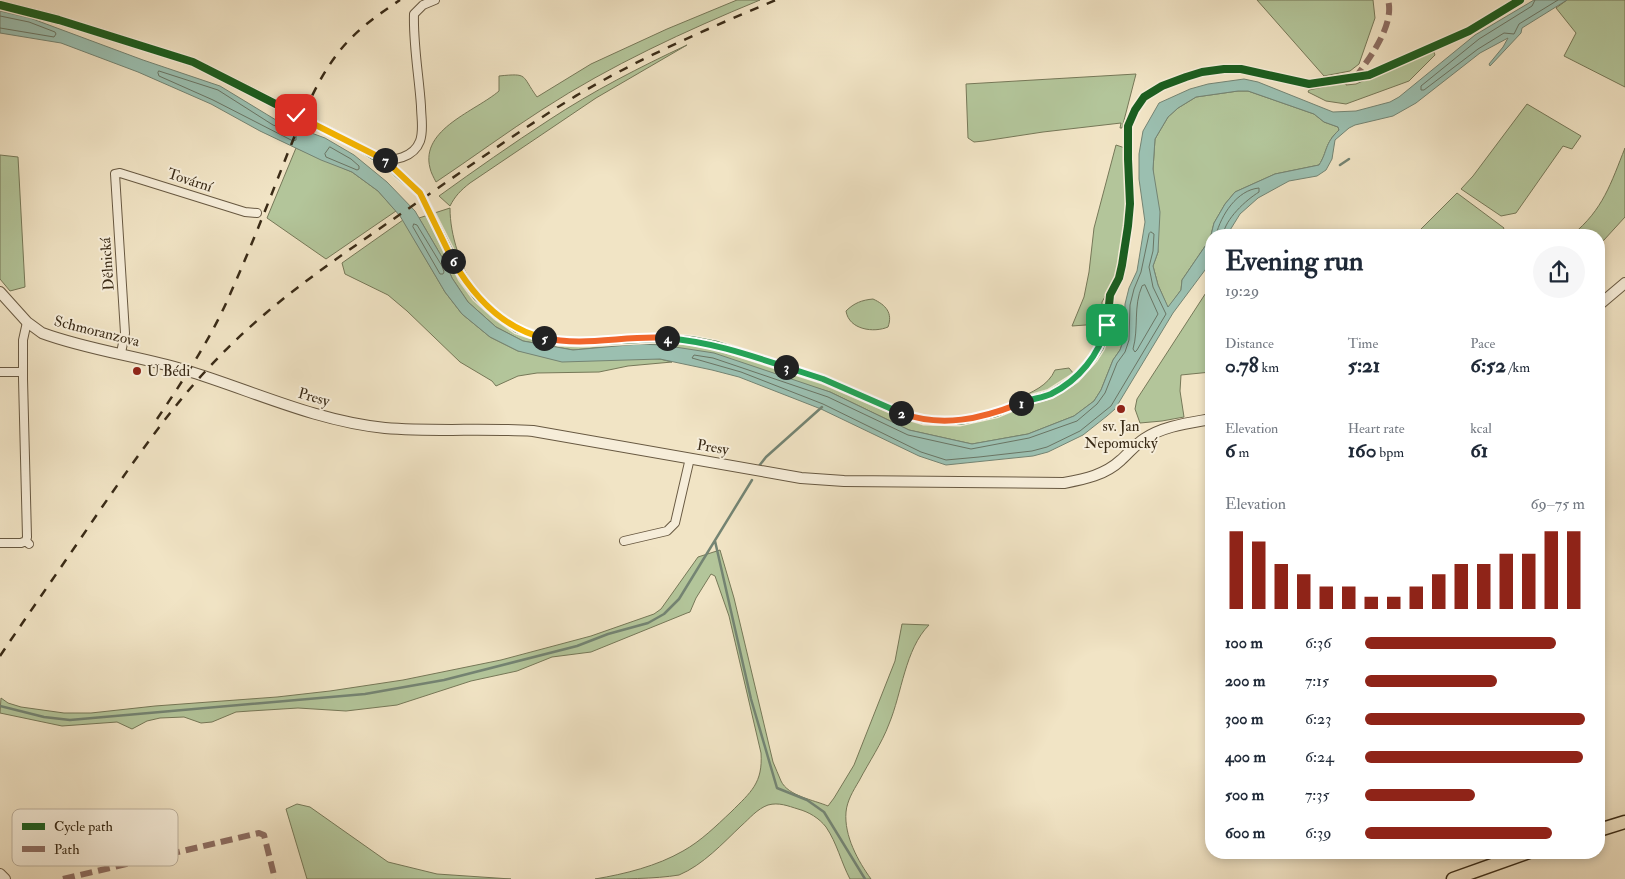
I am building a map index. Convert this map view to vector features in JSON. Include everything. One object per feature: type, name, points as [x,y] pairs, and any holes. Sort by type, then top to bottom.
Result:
[{"type":"main road","points":[[1605,828],[1625,822]]},
{"type":"main road","points":[[1453,879],[1509,859]]},
{"type":"street","points":[[0,5],[59,20],[193,62],[358,146],[374,156],[389,160],[402,158],[420,142],[422,134],[414,14],[423,5],[435,0]]},
{"type":"street","name":"Tovární","points":[[116,174],[120,173],[245,212],[257,212]]},
{"type":"street","name":"Dělnická","points":[[116,174],[125,333],[121,353]]},
{"type":"street","points":[[1605,300],[1625,283]]},
{"type":"street","name":"Schmoranzova","points":[[0,292],[37,331],[201,376]]},
{"type":"street","points":[[0,543],[28,543],[23,372],[24,336],[27,322]]},
{"type":"street","points":[[0,372],[23,372]]},
{"type":"street","name":"Presy","points":[[201,376],[300,409],[359,424],[400,428],[533,431],[819,480],[1064,483],[1090,478],[1110,469],[1150,435],[1205,419]]},
{"type":"street","points":[[624,541],[668,531],[672,528],[675,523],[690,458]]},
{"type":"street","points":[[0,874],[5,879]]},
{"type":"shaded area","points":[[737,0],[760,0],[676,37],[595,78],[530,118],[436,182],[430,168],[429,154],[433,142],[452,122],[499,91],[499,76],[515,75],[523,77],[537,97],[591,64],[667,29]]},
{"type":"shaded area","points":[[1257,0],[1373,0],[1375,18],[1359,64],[1350,71],[1324,76]]},
{"type":"shaded area","points":[[1567,0],[1625,0],[1625,87],[1564,56],[1576,33],[1556,8]]},
{"type":"shaded area","points":[[687,45],[596,98],[470,183],[458,193],[450,206],[439,196],[566,109],[617,80]]},
{"type":"shaded area","points":[[1433,50],[1435,55],[1409,81],[1346,104],[1326,101],[1308,92],[1309,90],[1346,82],[1346,85],[1356,84]]},
{"type":"shaded area","points":[[1136,74],[1122,128],[1120,128],[1121,123],[974,142],[968,138],[966,84]]},
{"type":"shaded area","points":[[1248,91],[1314,114],[1324,122],[1338,127],[1339,130],[1328,144],[1319,165],[1275,174],[1235,192],[1225,204],[1212,229],[1205,229],[1205,246],[1182,280],[1181,290],[1168,308],[1158,285],[1153,266],[1158,252],[1153,169],[1155,139],[1168,117],[1178,108],[1196,97]]},
{"type":"shaded area","points":[[1527,104],[1581,136],[1572,149],[1563,146],[1516,213],[1501,216],[1461,189],[1473,176]]},
{"type":"shaded area","points":[[1116,145],[1125,148],[1127,188],[1126,213],[1117,275],[1102,302],[1099,324],[1072,326],[1084,297],[1094,228]]},
{"type":"shaded area","points":[[296,148],[352,172],[378,191],[396,211],[326,259],[267,218]]},
{"type":"shaded area","points":[[1625,148],[1625,217],[1605,239],[1605,229],[1579,229],[1599,206]]},
{"type":"shaded area","points":[[0,155],[18,157],[25,287],[10,291],[0,279]]},
{"type":"shaded area","points":[[1457,193],[1504,228],[1503,229],[1421,229]]},
{"type":"shaded area","points":[[450,208],[450,219],[457,251],[475,290],[487,303],[512,322],[527,329],[541,334],[570,338],[648,335],[701,339],[744,350],[817,375],[881,403],[918,415],[955,419],[975,416],[1002,406],[1039,388],[1052,376],[1055,370],[1069,368],[1078,379],[1099,357],[1112,332],[1124,339],[1101,390],[1094,401],[1074,416],[1028,434],[972,444],[909,430],[830,392],[682,349],[662,345],[639,344],[573,350],[523,341],[496,327],[468,302],[452,278],[419,218]]},
{"type":"shaded area","points":[[403,220],[445,292],[462,314],[490,337],[518,351],[660,359],[672,362],[628,366],[599,372],[537,373],[518,376],[496,386],[492,381],[460,362],[388,295],[345,274],[342,263]]},
{"type":"shaded area","points":[[1205,294],[1205,373],[1181,375],[1180,391],[1184,417],[1140,423],[1135,409],[1137,399]]},
{"type":"shaded area","points":[[873,299],[882,304],[887,310],[890,318],[888,327],[869,330],[857,326],[848,317],[846,311],[852,306],[862,301]]},
{"type":"shaded area","points":[[720,550],[734,598],[773,762],[781,781],[784,786],[795,794],[828,806],[854,765],[895,661],[902,624],[929,625],[914,646],[886,731],[849,800],[846,812],[847,830],[853,848],[871,879],[850,879],[830,833],[817,818],[802,810],[776,804],[768,805],[757,811],[704,860],[679,875],[649,878],[595,879],[652,865],[690,847],[738,805],[758,780],[761,753],[729,616],[715,576],[711,574],[696,598],[690,612],[591,652],[552,657],[517,671],[471,681],[397,705],[346,711],[298,708],[236,712],[212,722],[201,723],[184,717],[160,718],[147,721],[132,729],[117,722],[62,726],[0,713],[1,698],[8,703],[21,707],[64,713],[91,713],[330,691],[403,680],[501,660],[591,636],[654,614],[661,609],[698,557]]},
{"type":"shaded area","points":[[297,804],[310,807],[388,862],[437,874],[511,879],[307,879],[286,809]]},
{"type":"water","points":[[1534,0],[1567,0],[1522,28],[1521,33],[1490,66],[1489,64],[1508,38],[1480,53],[1416,103],[1393,116],[1349,128],[1335,140],[1332,159],[1326,170],[1317,176],[1289,181],[1258,198],[1240,214],[1231,229],[1212,229],[1225,204],[1235,192],[1275,174],[1319,165],[1328,144],[1339,130],[1338,127],[1324,122],[1314,114],[1248,91],[1196,97],[1178,108],[1168,117],[1155,139],[1153,169],[1160,212],[1158,252],[1153,266],[1158,285],[1168,307],[1181,290],[1182,280],[1205,246],[1205,270],[1173,313],[1115,409],[1083,435],[1048,452],[1033,456],[946,465],[919,456],[821,409],[739,377],[660,359],[562,362],[518,351],[490,337],[462,314],[445,292],[400,216],[378,191],[352,172],[321,160],[260,131],[211,104],[138,72],[61,43],[0,33],[0,11],[30,18],[220,86],[276,120],[325,138],[354,155],[387,182],[415,211],[446,264],[452,278],[468,302],[496,327],[523,341],[573,350],[639,344],[662,345],[714,353],[830,392],[909,430],[972,444],[1028,434],[1074,416],[1094,401],[1101,390],[1124,339],[1125,304],[1129,288],[1137,271],[1145,222],[1139,179],[1139,154],[1143,131],[1159,103],[1190,89],[1208,84],[1244,79],[1258,82],[1333,112],[1356,111],[1390,102],[1399,97],[1475,35]]},
{"type":"waterway","points":[[1340,165],[1349,159]]},
{"type":"waterway","points":[[759,466],[766,457],[822,407]]},
{"type":"waterway","points":[[0,706],[44,717],[70,720],[365,694],[444,680],[577,646],[608,634],[648,623],[664,614],[679,599],[752,480]]},
{"type":"waterway","points":[[715,541],[751,699],[777,788],[807,800],[824,812],[865,879]]},
{"type":"railway","points":[[157,419],[197,357],[223,309],[320,80],[349,40],[373,19],[400,0]]},
{"type":"railway","points":[[0,656],[114,490],[171,412],[218,358],[283,299],[511,137],[579,94],[651,55],[776,0]]},
{"type":"marked path","points":[[1355,78],[1373,52],[1384,31],[1388,20],[1388,0]]},
{"type":"marked path","points":[[178,852],[259,833],[264,835],[275,879]]},
{"type":"marked path","points":[[63,879],[118,866]]},
{"type":"cycle path","points":[[0,5],[59,20],[193,62],[358,146],[374,156],[384,159],[420,193],[463,278],[477,297],[497,315],[517,329],[558,341],[583,342],[659,338],[691,340],[717,345],[823,379],[904,414],[924,420],[960,421],[996,413],[1025,401],[1050,394],[1075,378],[1100,347],[1107,325],[1110,295],[1119,278],[1128,226],[1130,204],[1128,126],[1135,110],[1144,97],[1162,86],[1186,77],[1202,72],[1224,69],[1241,69],[1309,84],[1369,75],[1469,31],[1520,0]]},
{"type":"place","name":"U Bédi","points":[[137,371]]},
{"type":"place","name":"sv. Jan Nepomucký","points":[[1121,409]]},
{"type":"route","points":[[296,115],[374,156],[384,159],[398,174],[415,187],[424,198],[451,258],[477,297],[497,315],[517,329],[538,336],[558,341],[584,342],[659,338],[691,340],[717,345],[823,379],[904,414],[924,420],[960,421],[996,413],[1050,394],[1075,378],[1100,348],[1107,325]]}]
